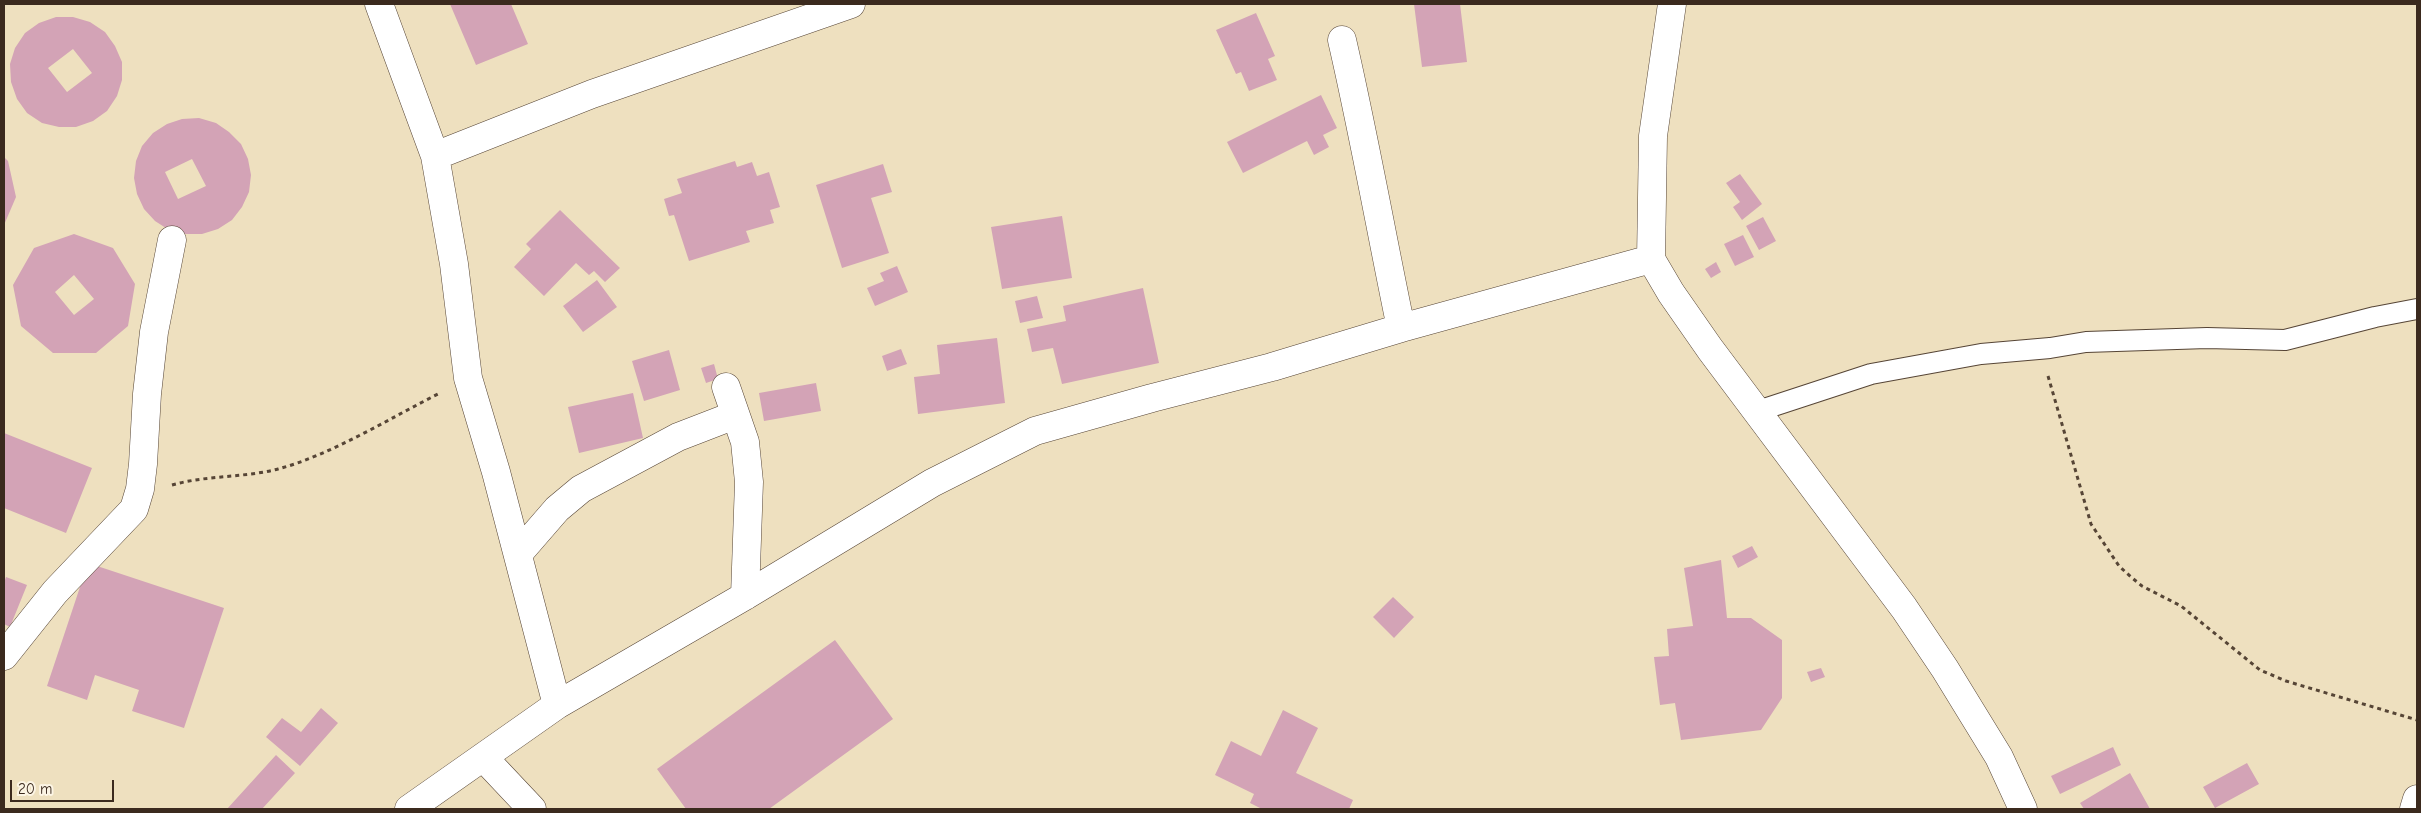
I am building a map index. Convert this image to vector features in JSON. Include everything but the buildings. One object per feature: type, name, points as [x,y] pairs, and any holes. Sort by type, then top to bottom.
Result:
[{"type":"street","points":[[379,4],[436,156],[454,264],[468,378],[518,554],[556,705]]},
{"type":"street","points":[[436,156],[592,94],[851,4]]},
{"type":"street","points":[[1672,4],[1653,136],[1651,259],[1671,293],[1710,349],[1904,608],[1946,669],[1999,757],[2023,809]]},
{"type":"street","points":[[1342,40],[1372,170],[1382,233],[1401,328]]},
{"type":"street","points":[[4,656],[55,592],[134,509],[140,489],[143,464],[147,394],[154,332],[172,240]]},
{"type":"street","points":[[409,809],[556,705],[745,596],[932,483],[1035,431],[1272,367],[1401,328],[1651,259]]},
{"type":"street","points":[[726,386],[745,442],[749,482],[745,596]]},
{"type":"street","points":[[518,554],[557,509],[581,489],[678,437],[736,415]]},
{"type":"street","points":[[483,757],[532,809]]},
{"type":"street","points":[[2414,809],[2417,799]]},
{"type":"lane","points":[[1758,411],[1871,374],[1981,354],[2039,349],[2086,342],[2160,339],[2285,340],[2394,312],[2417,309]]},
{"type":"path","points":[[2039,349],[2091,524],[2119,566],[2142,586],[2187,611],[2260,670],[2286,681],[2417,720]]},
{"type":"path","points":[[134,509],[166,486],[193,479],[262,473],[315,455],[468,378]]}]
